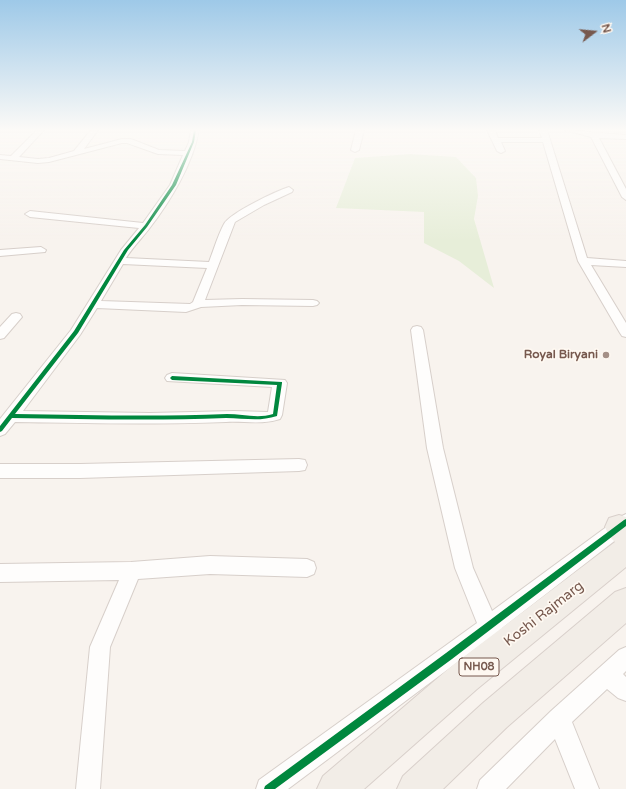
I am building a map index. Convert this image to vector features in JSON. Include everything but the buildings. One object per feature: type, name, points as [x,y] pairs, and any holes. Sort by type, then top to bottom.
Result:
[{"type":"main road","name":"Koshi Rajmarg","points":[[336,789],[496,636],[624,533]]},
{"type":"main road","points":[[416,789],[501,710],[626,603]]},
{"type":"street","points":[[0,430],[76,332],[126,250],[146,226],[174,185],[182,167]]},
{"type":"street","points":[[554,167],[583,261],[626,333]]},
{"type":"street","points":[[610,167],[626,197]]},
{"type":"street","points":[[198,304],[229,224],[232,220],[261,202],[289,190]]},
{"type":"street","points":[[30,214],[146,226]]},
{"type":"street","points":[[0,253],[41,250]]},
{"type":"street","points":[[120,261],[213,265]]},
{"type":"street","points":[[583,261],[626,264]]},
{"type":"street","points":[[93,304],[186,308],[193,307],[198,304],[242,302],[313,304]]},
{"type":"street","points":[[0,335],[16,317]]},
{"type":"street","points":[[268,789],[496,636],[464,568],[437,455],[417,330]]},
{"type":"street","points":[[11,416],[182,419],[243,416],[266,419],[275,415],[280,383],[172,378]]},
{"type":"street","points":[[0,471],[80,471],[298,465]]},
{"type":"street","points":[[0,573],[131,571],[210,565],[307,568]]},
{"type":"street","points":[[88,789],[100,647],[126,588],[131,571]]},
{"type":"street","points":[[489,789],[606,674],[626,657]]},
{"type":"street","points":[[606,674],[626,690]]},
{"type":"street","points":[[559,720],[587,789]]},
{"type":"green space","points":[[352,167],[465,167],[476,178],[478,196],[474,219],[494,288],[459,261],[424,243],[424,212],[336,208]]},
{"type":"cycle path","points":[[0,430],[76,332],[126,250],[146,226],[174,185],[182,167]]},
{"type":"cycle path","points":[[11,416],[150,418],[234,416],[265,418],[275,415],[280,383],[172,378]]},
{"type":"cycle path","points":[[268,789],[449,656],[626,522]]},
{"type":"place","name":"Royal Biryani","points":[[606,355]]}]
